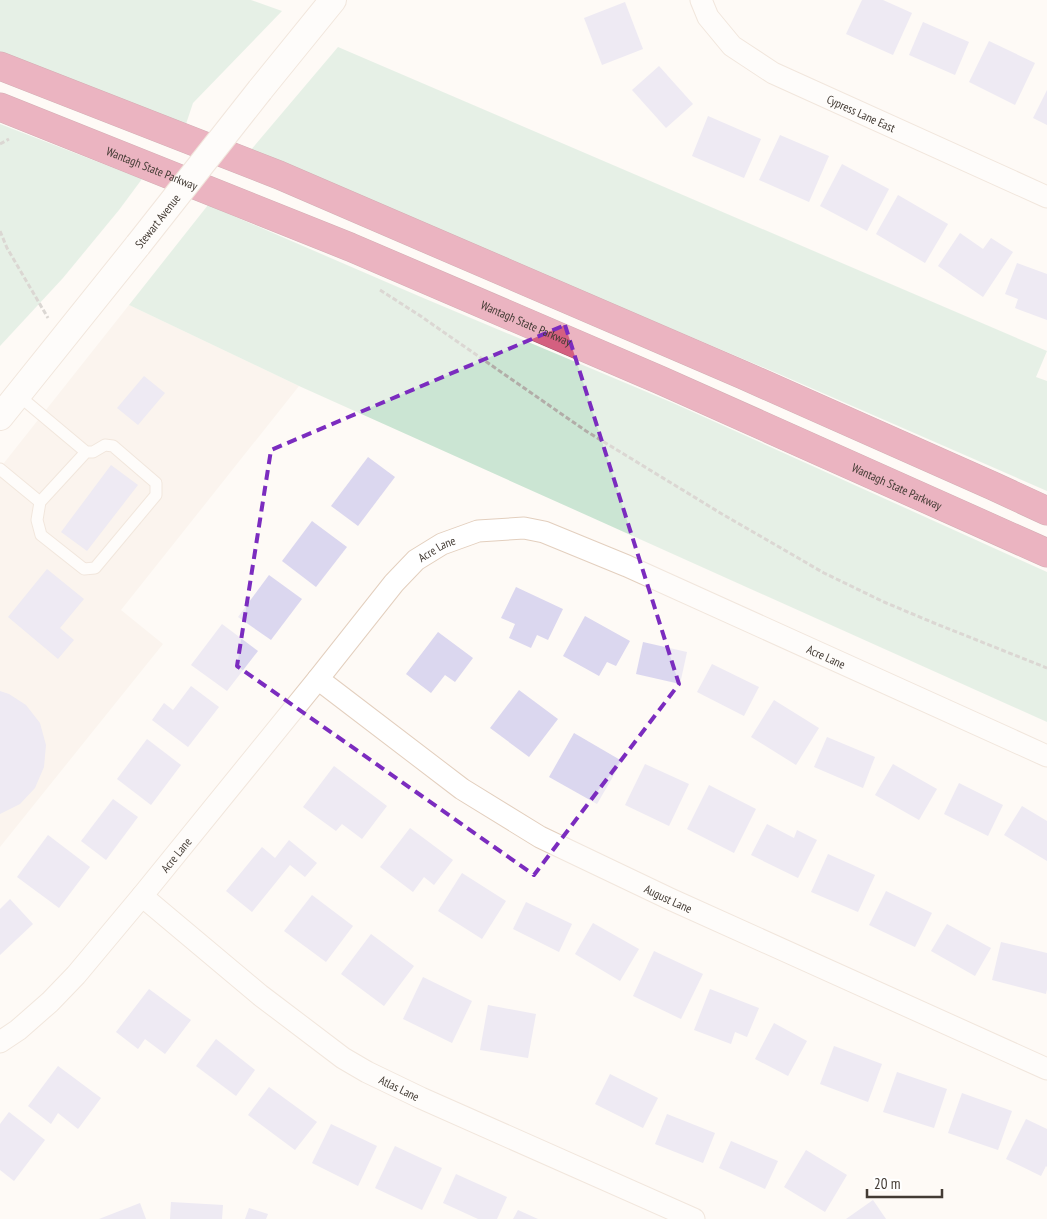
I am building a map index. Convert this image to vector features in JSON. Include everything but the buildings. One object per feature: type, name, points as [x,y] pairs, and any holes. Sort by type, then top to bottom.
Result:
[{"type":"highway","points":[[0,66],[279,175],[743,375],[1047,511]]},
{"type":"highway","name":"Wantagh State Parkway","points":[[0,108],[359,251],[660,380],[1047,553]]},
{"type":"street","name":"Stewart Avenue","points":[[0,417],[333,0]]},
{"type":"street","name":"Cypress Lane East","points":[[701,0],[708,17],[732,46],[773,73],[1047,197]]},
{"type":"street","name":"Acre Lane","points":[[0,1042],[18,1030],[50,1002],[76,975],[394,583],[416,560],[442,544],[478,531],[524,528],[544,532],[627,566],[1047,756]]},
{"type":"street","name":"August Lane","points":[[318,679],[462,789],[540,837],[679,903],[1047,1069]]},
{"type":"street","name":"Atlas Lane","points":[[142,896],[260,995],[343,1058],[367,1072],[421,1098],[694,1219]]},
{"type":"lane","points":[[18,395],[86,452],[93,452],[105,445],[112,446],[156,483],[156,494],[95,568],[84,569],[41,535],[37,520],[40,502],[86,452]]},
{"type":"lane","points":[[0,469],[40,502]]},
{"type":"path","points":[[0,231],[7,248],[62,341]]},
{"type":"path","points":[[377,289],[419,315],[586,431],[722,514],[824,573],[884,602],[1047,668]]},
{"type":"highlighted area","points":[[565,325],[679,684],[534,875],[237,666],[271,450]]},
{"type":"shaded area","points":[[129,305],[299,386],[121,610],[163,644],[0,847],[0,468]]},
{"type":"green space","points":[[0,0],[251,0],[282,11],[193,103],[186,124],[0,53]]},
{"type":"green space","points":[[338,47],[1047,351],[1036,377],[1047,381],[1047,491],[779,374],[250,151]]},
{"type":"green space","points":[[0,124],[142,179],[63,278],[0,346]]},
{"type":"green space","points":[[208,205],[673,403],[1047,572],[1047,722],[299,386],[129,305]]}]
